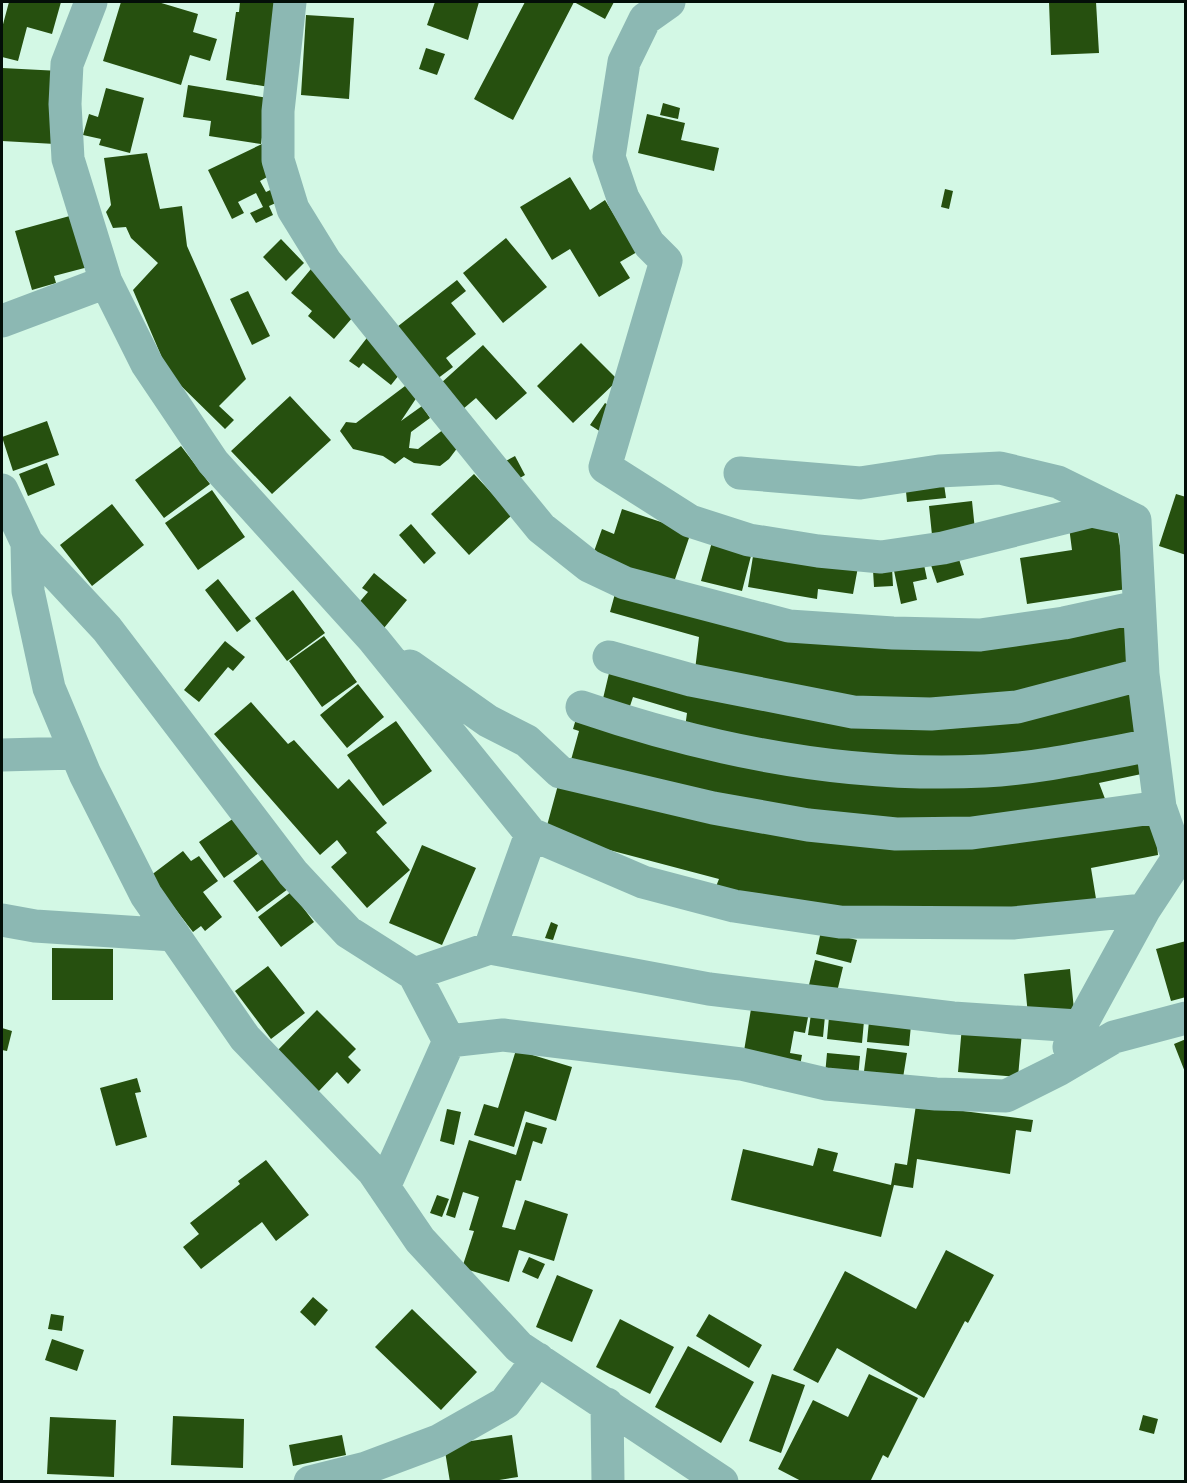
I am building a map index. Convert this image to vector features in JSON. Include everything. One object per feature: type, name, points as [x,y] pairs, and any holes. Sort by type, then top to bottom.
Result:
[{"type":"street","points":[[91,2],[67,64],[65,104],[68,159],[106,282],[147,364],[213,462],[374,640],[531,834],[643,882],[735,906],[840,922],[1013,923],[1144,910]]},
{"type":"street","points":[[290,2],[278,111],[278,160],[293,209],[325,261],[405,361],[542,528],[572,554],[589,566],[625,583],[789,626],[980,635],[1064,623],[1138,607]]},
{"type":"street","points":[[669,2],[645,19],[624,62],[609,157],[623,198],[649,244],[666,261],[605,467],[690,520],[749,540],[818,551],[881,557],[943,548],[1092,511],[1135,519]]},
{"type":"street","points":[[2,321],[106,282]]},
{"type":"street","points":[[740,473],[860,483],[939,471],[1000,468],[1058,482],[1135,519]]},
{"type":"street","points":[[2,490],[27,543],[108,629],[293,873],[348,932],[414,974],[449,1041]]},
{"type":"street","points":[[1058,1070],[1078,1026],[1144,910],[1178,858],[1160,807],[1152,745],[1143,674],[1135,519]]},
{"type":"street","points":[[27,543],[15,586],[49,688],[76,753],[146,895],[245,1038],[373,1171],[420,1240],[519,1347],[607,1404],[713,1479]]},
{"type":"street","points":[[374,640],[488,721],[527,741],[560,772],[713,808],[808,825],[896,834],[972,833],[1160,807]]},
{"type":"street","points":[[609,657],[691,680],[853,712],[931,714],[1017,707],[1143,674]]},
{"type":"street","points":[[582,707],[641,727],[722,746],[834,767],[893,772],[986,771],[1152,745]]},
{"type":"street","points":[[2,755],[76,753]]},
{"type":"street","points":[[490,948],[531,834]]},
{"type":"street","points":[[2,920],[35,926],[174,935]]},
{"type":"street","points":[[414,974],[490,948],[709,989],[952,1018],[1078,1026]]},
{"type":"street","points":[[449,1041],[503,1035],[741,1064],[826,1084],[936,1094],[1006,1096],[1058,1070],[1114,1037],[1185,1018]]},
{"type":"street","points":[[384,1187],[449,1041]]},
{"type":"street","points":[[310,1482],[366,1468],[438,1441],[505,1403],[538,1359]]},
{"type":"street","points":[[607,1404],[608,1482]]},
{"type":"building","points":[[9,2],[61,2],[52,34],[27,27],[18,61],[2,57],[2,28]]},
{"type":"building","points":[[121,2],[158,2],[198,14],[193,32],[217,39],[210,61],[190,55],[181,85],[103,61]]},
{"type":"building","points":[[240,2],[278,2],[269,87],[226,80],[236,12],[239,12]]},
{"type":"building","points":[[435,2],[479,2],[468,40],[427,25]]},
{"type":"building","points":[[525,2],[574,2],[513,120],[474,99]]},
{"type":"building","points":[[574,2],[614,2],[605,19]]},
{"type":"building","points":[[1049,2],[1096,2],[1099,53],[1051,55]]},
{"type":"building","points":[[306,15],[354,18],[349,99],[301,95]]},
{"type":"building","points":[[426,48],[445,54],[437,75],[419,69]]},
{"type":"building","points":[[2,68],[60,71],[55,144],[2,141]]},
{"type":"building","points":[[188,85],[268,98],[261,144],[209,136],[211,121],[183,117]]},
{"type":"building","points":[[106,88],[144,98],[130,153],[99,145],[101,139],[83,135],[89,114],[98,117]]},
{"type":"building","points":[[663,103],[680,108],[678,119],[660,115]]},
{"type":"building","points":[[647,114],[685,123],[681,140],[719,148],[714,171],[638,153]]},
{"type":"building","points":[[262,144],[276,172],[260,181],[266,192],[281,185],[287,198],[269,206],[273,215],[256,223],[250,213],[263,207],[256,193],[238,202],[244,213],[232,219],[208,170]]},
{"type":"building","points":[[147,153],[160,209],[182,206],[187,246],[246,379],[219,406],[234,420],[225,429],[169,374],[133,290],[158,263],[131,238],[126,227],[113,228],[106,212],[111,205],[104,158]]},
{"type":"building","points":[[570,177],[590,210],[605,200],[637,252],[620,262],[630,278],[599,297],[570,249],[552,260],[520,207]]},
{"type":"building","points":[[945,189],[953,191],[949,209],[941,207]]},
{"type":"building","points":[[77,214],[92,266],[54,276],[56,283],[32,290],[15,231]]},
{"type":"building","points":[[506,238],[547,287],[503,323],[463,273]]},
{"type":"building","points":[[281,239],[304,263],[286,281],[263,257]]},
{"type":"building","points":[[311,269],[359,310],[334,339],[308,316],[312,311],[291,293]]},
{"type":"building","points":[[457,280],[466,291],[451,303],[476,334],[446,358],[453,367],[437,379],[397,327]]},
{"type":"building","points":[[248,291],[270,336],[252,345],[230,299]]},
{"type":"building","points":[[373,330],[403,370],[391,385],[363,363],[359,368],[349,361]]},
{"type":"building","points":[[581,343],[618,380],[573,423],[537,386]]},
{"type":"building","points":[[483,345],[527,393],[496,420],[476,398],[463,409],[440,384]]},
{"type":"building","points":[[413,380],[421,391],[401,421],[422,406],[430,418],[411,432],[409,448],[418,449],[444,429],[458,447],[449,459],[440,466],[414,463],[404,457],[395,464],[383,456],[353,449],[340,431],[346,422],[356,423]]},
{"type":"building","points":[[290,396],[331,440],[272,494],[231,451]]},
{"type":"building","points":[[605,403],[616,410],[601,432],[590,425]]},
{"type":"building","points":[[47,421],[59,455],[13,471],[2,437]]},
{"type":"building","points":[[181,446],[210,484],[164,518],[135,480]]},
{"type":"building","points":[[515,456],[525,475],[513,482],[502,463]]},
{"type":"building","points":[[47,463],[55,485],[28,496],[19,474]]},
{"type":"building","points":[[474,474],[512,515],[469,555],[431,514]]},
{"type":"building","points":[[943,477],[946,498],[907,502],[905,481]]},
{"type":"building","points":[[212,490],[245,537],[198,570],[165,523]]},
{"type":"building","points":[[1176,494],[1186,497],[1186,555],[1159,546]]},
{"type":"building","points":[[972,501],[975,530],[932,535],[929,506]]},
{"type":"building","points":[[112,504],[144,545],[92,586],[60,545]]},
{"type":"building","points":[[622,509],[691,532],[673,585],[592,557],[602,529],[614,534]]},
{"type":"building","points":[[1116,521],[1127,589],[1027,604],[1020,558],[1072,550],[1069,527]]},
{"type":"building","points":[[411,524],[436,553],[424,564],[399,535]]},
{"type":"building","points":[[712,542],[752,552],[742,591],[701,581]]},
{"type":"building","points":[[754,550],[858,567],[853,594],[818,589],[817,599],[748,587]]},
{"type":"building","points":[[957,553],[964,575],[937,583],[930,562]]},
{"type":"building","points":[[923,560],[927,579],[913,582],[917,600],[901,604],[893,566]]},
{"type":"building","points":[[892,568],[893,586],[874,587],[873,570]]},
{"type":"building","points":[[374,573],[407,600],[384,628],[356,606],[368,592],[362,588]]},
{"type":"building","points":[[218,579],[251,621],[237,632],[205,590]]},
{"type":"building","points":[[293,590],[325,633],[287,661],[255,618]]},
{"type":"building","points":[[616,590],[748,626],[1129,618],[1133,668],[995,698],[925,706],[776,689],[695,670],[699,637],[610,612]]},
{"type":"building","points":[[324,636],[357,682],[322,707],[289,661]]},
{"type":"building","points":[[225,641],[245,657],[233,671],[228,667],[199,702],[184,690]]},
{"type":"building","points":[[610,669],[827,719],[1138,691],[1144,739],[898,765],[685,728],[687,713],[633,697],[627,715],[601,707]]},
{"type":"building","points":[[358,684],[384,717],[347,748],[320,715]]},
{"type":"building","points":[[251,702],[288,744],[294,740],[338,789],[349,779],[387,823],[376,832],[410,870],[367,908],[331,867],[347,853],[337,840],[320,855],[214,734]]},
{"type":"building","points":[[578,712],[946,782],[1144,753],[1151,772],[1099,783],[1107,804],[1025,818],[836,821],[571,760],[579,731],[573,729]]},
{"type":"building","points":[[396,721],[432,771],[383,806],[347,755]]},
{"type":"building","points":[[558,785],[888,848],[1154,815],[1158,855],[1091,868],[1097,905],[859,913],[715,889],[719,879],[545,833]]},
{"type":"building","points":[[234,818],[259,853],[224,878],[199,842]]},
{"type":"building","points":[[422,845],[476,868],[442,945],[389,923]]},
{"type":"building","points":[[183,851],[191,861],[199,856],[218,881],[203,892],[222,917],[205,931],[201,926],[193,932],[150,876]]},
{"type":"building","points":[[264,858],[288,889],[257,912],[233,881]]},
{"type":"building","points":[[291,892],[314,922],[281,947],[258,917]]},
{"type":"building","points":[[551,922],[558,925],[553,940],[545,938]]},
{"type":"building","points":[[821,931],[857,940],[851,963],[816,954]]},
{"type":"building","points":[[1186,941],[1186,997],[1171,1001],[1156,949]]},
{"type":"building","points":[[52,948],[113,949],[113,1000],[52,1000]]},
{"type":"building","points":[[815,960],[843,967],[836,996],[808,989]]},
{"type":"building","points":[[268,966],[305,1013],[271,1039],[235,991]]},
{"type":"building","points":[[1070,969],[1074,1010],[1028,1015],[1024,974]]},
{"type":"building","points":[[752,1003],[809,1012],[805,1033],[794,1031],[790,1053],[802,1055],[800,1066],[743,1057]]},
{"type":"building","points":[[317,1010],[356,1049],[348,1057],[361,1070],[348,1084],[337,1072],[318,1092],[277,1051]]},
{"type":"building","points":[[811,1014],[825,1016],[823,1037],[808,1035]]},
{"type":"building","points":[[829,1017],[864,1021],[862,1043],[827,1039]]},
{"type":"building","points":[[869,1021],[911,1025],[909,1046],[867,1042]]},
{"type":"building","points":[[962,1026],[1022,1032],[1018,1077],[958,1072]]},
{"type":"building","points":[[2,1028],[12,1031],[7,1051],[2,1050]]},
{"type":"building","points":[[1186,1039],[1186,1072],[1185,1072],[1174,1044]]},
{"type":"building","points":[[867,1048],[907,1053],[902,1084],[863,1079]]},
{"type":"building","points":[[516,1050],[572,1067],[556,1121],[525,1111],[514,1147],[474,1135],[484,1104],[498,1108]]},
{"type":"building","points":[[827,1053],[860,1056],[858,1078],[825,1075]]},
{"type":"building","points":[[137,1078],[141,1092],[135,1093],[147,1137],[116,1146],[100,1088]]},
{"type":"building","points":[[916,1105],[1033,1120],[1031,1132],[1016,1130],[1010,1174],[917,1159],[913,1188],[894,1185],[881,1237],[731,1200],[743,1149],[813,1166],[818,1148],[838,1153],[833,1171],[891,1185],[895,1163],[907,1165]]},
{"type":"building","points":[[447,1109],[461,1112],[454,1145],[440,1141]]},
{"type":"building","points":[[526,1122],[547,1128],[542,1144],[533,1141],[521,1181],[516,1180],[502,1227],[515,1230],[525,1200],[568,1214],[554,1261],[519,1250],[509,1282],[462,1268],[474,1231],[469,1230],[479,1197],[463,1192],[455,1218],[446,1215],[469,1140],[516,1155]]},
{"type":"building","points":[[266,1160],[309,1215],[276,1241],[262,1222],[201,1269],[183,1247],[199,1234],[190,1223],[240,1184],[238,1181]]},
{"type":"building","points":[[437,1195],[449,1199],[442,1217],[430,1213]]},
{"type":"building","points":[[946,1250],[994,1275],[968,1323],[965,1321],[924,1398],[837,1348],[818,1383],[793,1370],[845,1271],[916,1309]]},
{"type":"building","points":[[529,1257],[545,1264],[538,1279],[522,1272]]},
{"type":"building","points":[[557,1275],[593,1290],[572,1342],[536,1327]]},
{"type":"building","points":[[313,1297],[328,1310],[315,1326],[300,1312]]},
{"type":"building","points":[[412,1309],[477,1372],[441,1410],[375,1347]]},
{"type":"building","points":[[51,1314],[64,1316],[62,1331],[48,1329]]},
{"type":"building","points":[[709,1314],[762,1345],[749,1368],[696,1336]]},
{"type":"building","points":[[620,1319],[674,1347],[650,1394],[596,1367]]},
{"type":"building","points":[[52,1339],[84,1350],[77,1371],[45,1360]]},
{"type":"building","points":[[688,1346],[754,1382],[721,1443],[655,1407]]},
{"type":"building","points":[[772,1374],[805,1385],[781,1453],[749,1441]]},
{"type":"building","points":[[869,1374],[918,1398],[888,1458],[883,1455],[870,1482],[803,1482],[778,1469],[813,1400],[848,1417]]},
{"type":"building","points":[[1143,1415],[1158,1419],[1154,1434],[1139,1430]]},
{"type":"building","points":[[173,1416],[244,1419],[243,1468],[171,1465]]},
{"type":"building","points":[[50,1417],[116,1420],[114,1477],[47,1474]]},
{"type":"building","points":[[342,1435],[346,1455],[293,1466],[289,1445]]},
{"type":"building","points":[[512,1435],[518,1477],[487,1482],[450,1482],[444,1445]]}]
